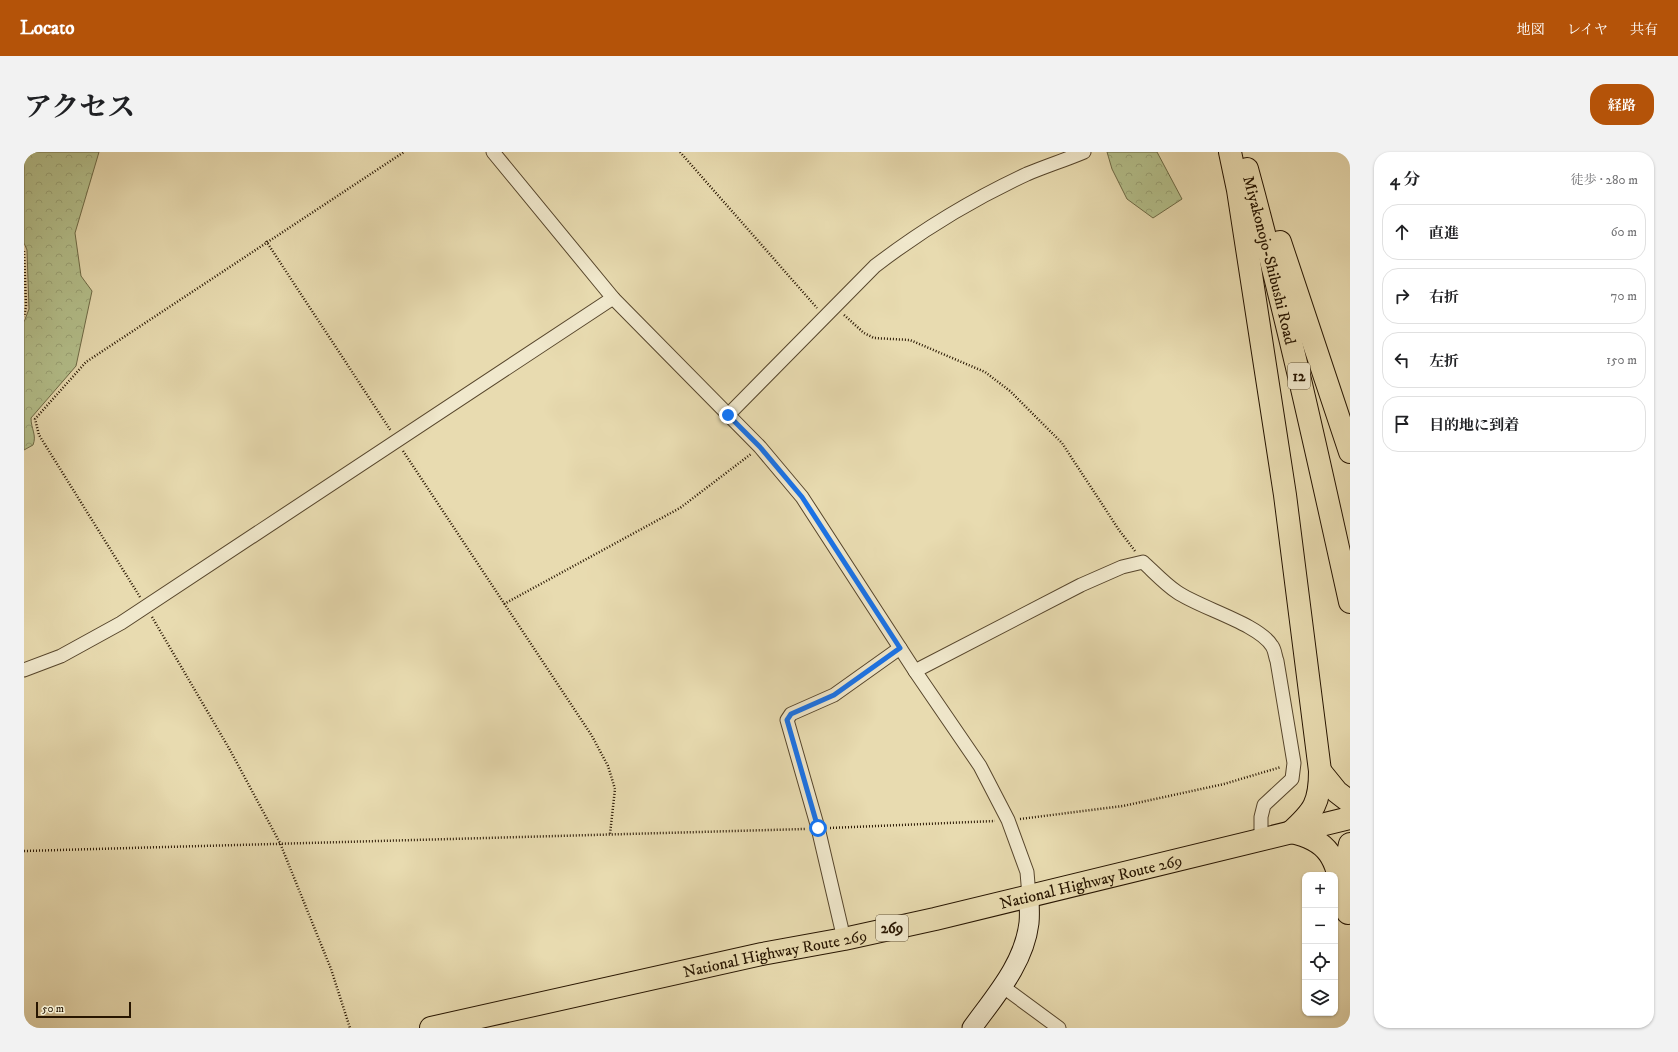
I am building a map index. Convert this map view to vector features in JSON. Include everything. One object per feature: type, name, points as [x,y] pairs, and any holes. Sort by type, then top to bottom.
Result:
[{"type":"highway","points":[[1230,152],[1238,190],[1285,495],[1320,771],[1320,792],[1314,808],[1291,832]]},
{"type":"highway","name":"Miyakonojo-Shibushi Road","points":[[1243,152],[1271,260],[1350,602]]},
{"type":"highway","points":[[1249,152],[1350,452]]},
{"type":"highway","points":[[1320,771],[1337,792],[1350,802]]},
{"type":"highway","name":"National Highway Route 269","points":[[431,1028],[747,957],[844,938],[1029,896],[1261,841],[1291,832],[1350,818]]},
{"type":"highway","points":[[1291,832],[1315,839],[1326,847],[1333,858],[1349,916]]},
{"type":"highway","points":[[1349,916],[1344,879],[1350,844]]},
{"type":"street","points":[[493,152],[613,298],[760,447],[802,497],[915,671],[980,766],[1008,820],[1027,872],[1030,922],[1023,950],[1015,967],[972,1028]]},
{"type":"street","points":[[728,415],[875,266],[926,229],[979,198],[1027,174],[1084,152]]},
{"type":"street","points":[[24,670],[61,656],[121,623],[613,298]]},
{"type":"street","points":[[915,671],[1081,585],[1122,567],[1143,562],[1176,592],[1194,603],[1238,621],[1263,637],[1272,646],[1277,661],[1294,763],[1292,779],[1264,805],[1261,817],[1261,841]]},
{"type":"street","points":[[844,938],[818,828],[787,720],[791,714],[834,695],[900,648]]},
{"type":"street","points":[[1002,986],[1059,1028]]},
{"type":"path","points":[[350,1028],[331,969],[280,843],[230,750],[146,606],[39,435],[35,419],[86,362],[266,241],[404,152]]},
{"type":"path","points":[[680,152],[825,317]]},
{"type":"path","points":[[266,241],[592,736],[608,766],[615,789],[610,834]]},
{"type":"path","points":[[24,251],[26,306],[24,317]]},
{"type":"path","points":[[835,306],[864,333],[874,338],[910,340],[985,372],[1010,391],[1062,443],[1119,530],[1143,562]]},
{"type":"path","points":[[504,604],[680,508],[760,447]]},
{"type":"path","points":[[24,851],[818,828],[1008,820],[1123,806],[1224,784],[1294,763]]},
{"type":"green space","points":[[24,152],[99,152],[75,233],[81,276],[92,291],[76,366],[31,418],[34,441],[33,445],[24,450],[24,322],[29,309],[27,250],[24,243]]},
{"type":"green space","points":[[1107,152],[1157,152],[1182,199],[1153,218],[1127,199],[1112,169]]},
{"type":"route","points":[[728,415],[760,447],[802,497],[900,648],[834,695],[791,714],[787,720],[818,828]]}]
